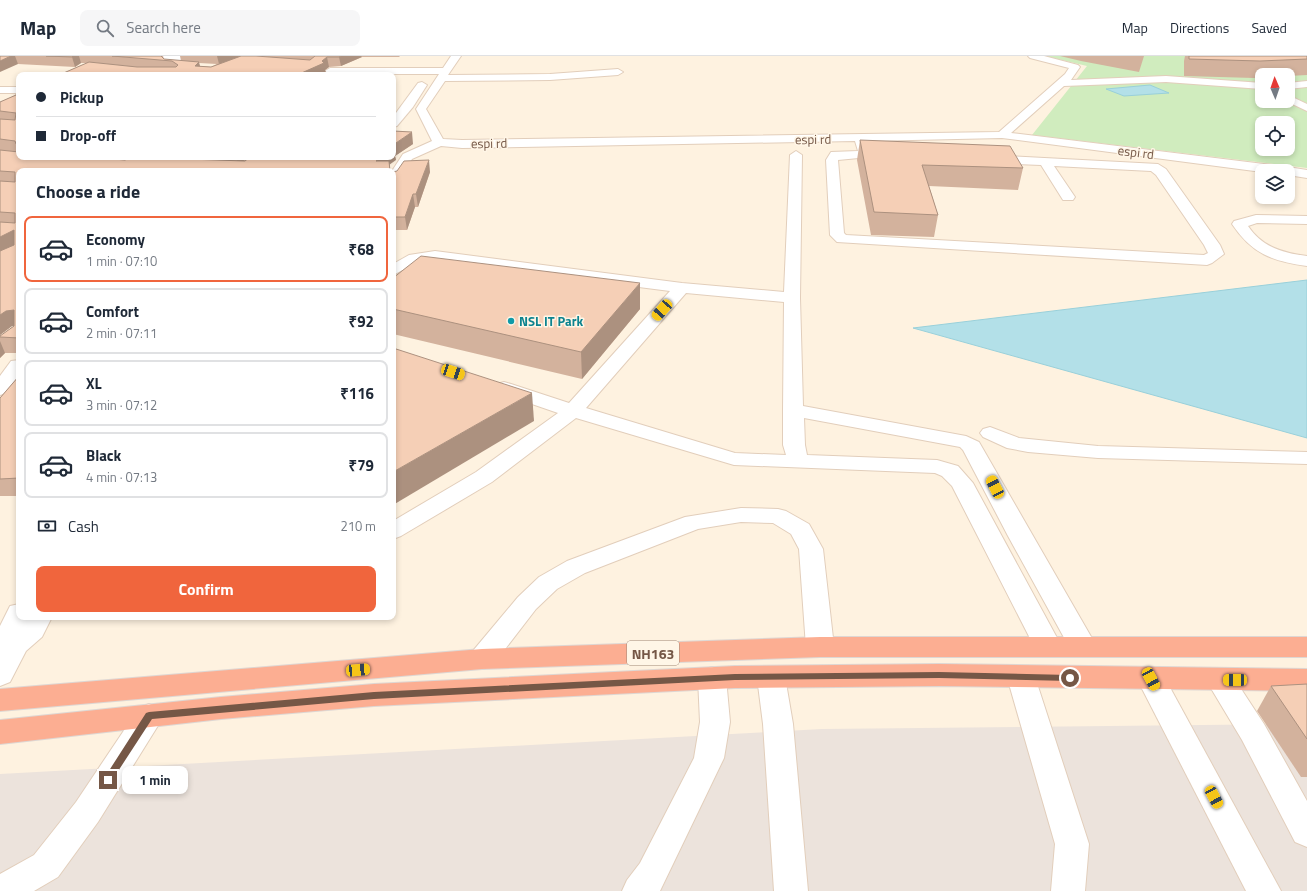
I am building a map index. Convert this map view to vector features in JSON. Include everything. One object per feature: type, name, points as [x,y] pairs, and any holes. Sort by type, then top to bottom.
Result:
[{"type":"highway","name":"NH163","points":[[0,700],[482,659],[820,647],[1307,647]]},
{"type":"highway","name":"NH163","points":[[0,732],[255,705],[374,695],[712,678],[939,675],[1307,680]]},
{"type":"highway","points":[[255,705],[264,678]]},
{"type":"street","points":[[158,56],[179,58],[169,64],[195,66]]},
{"type":"street","points":[[396,156],[407,157],[439,142],[421,109],[440,73],[444,56]]},
{"type":"street","points":[[396,120],[409,105],[418,90],[440,73],[456,56]]},
{"type":"street","points":[[1002,135],[1060,83],[1075,67],[1033,56]]},
{"type":"street","points":[[329,72],[340,61]]},
{"type":"street","points":[[396,73],[550,77],[618,72]]},
{"type":"street","points":[[1060,83],[1166,79],[1255,85]]},
{"type":"street","points":[[1295,86],[1307,84]]},
{"type":"street","points":[[0,90],[16,90]]},
{"type":"street","points":[[418,90],[432,90]]},
{"type":"street","points":[[1295,91],[1307,97]]},
{"type":"street","points":[[1295,102],[1307,108]]},
{"type":"street","points":[[409,105],[423,105]]},
{"type":"street","name":"espi rd","points":[[439,142],[462,144],[1002,135],[1255,167]]},
{"type":"street","points":[[860,138],[864,154]]},
{"type":"street","points":[[796,155],[792,298],[794,445],[798,461]]},
{"type":"street","points":[[880,155],[835,155],[832,160],[837,235],[842,239],[1207,260],[1216,254],[1212,245],[1162,172],[1154,167],[974,159]]},
{"type":"street","points":[[396,174],[407,157]]},
{"type":"street","points":[[1045,162],[1068,197]]},
{"type":"street","name":"espi rd","points":[[1295,172],[1307,174]]},
{"type":"street","points":[[1307,220],[1256,220],[1239,224],[1248,239],[1268,253],[1307,261]]},
{"type":"street","points":[[396,268],[414,258],[435,256],[682,288],[792,298]]},
{"type":"street","points":[[396,529],[484,477],[573,411],[682,288]]},
{"type":"street","points":[[0,389],[12,365]]},
{"type":"street","points":[[483,381],[573,411],[734,459],[937,467],[950,471],[962,483],[1048,647]]},
{"type":"street","points":[[793,410],[966,442],[972,446],[1020,536],[1083,647]]},
{"type":"street","points":[[990,433],[1014,444],[1098,452],[1307,458]]},
{"type":"street","points":[[482,659],[527,604],[548,583],[576,567],[693,522],[741,516],[778,516],[801,529],[811,548],[820,647]]},
{"type":"street","points":[[0,675],[23,628]]},
{"type":"street","points":[[771,677],[778,724],[792,891]]},
{"type":"street","points":[[1021,677],[1072,844],[1068,891]]},
{"type":"street","points":[[639,891],[652,874],[709,758],[715,722],[712,678]]},
{"type":"street","points":[[1151,679],[1264,891]]},
{"type":"street","points":[[1220,680],[1253,732],[1307,832]]},
{"type":"street","points":[[2,891],[46,866],[87,812],[149,716]]},
{"type":"shaded area","points":[[1307,724],[1307,891],[0,891],[0,774],[822,729]]},
{"type":"green space","points":[[1045,56],[1307,56],[1307,168],[1295,167],[1295,164],[1274,164],[1032,135],[1087,66]]},
{"type":"water","points":[[1150,85],[1169,93],[1124,96],[1106,89]]},
{"type":"water","points":[[1307,280],[1307,438],[913,328]]},
{"type":"building","points":[[0,56],[11,56],[0,61]]},
{"type":"building","points":[[46,56],[73,56],[72,57]]},
{"type":"building","points":[[112,56],[161,56],[164,59],[199,62],[195,66],[211,67],[241,56],[310,60],[315,56],[341,56],[327,57],[322,61],[324,63],[304,72],[66,72],[89,62],[137,67],[176,67],[178,65],[172,61]]},
{"type":"building","points":[[1189,56],[1307,56],[1307,59],[1260,61],[1189,59]]},
{"type":"building","points":[[16,95],[16,113],[0,111],[0,102]]},
{"type":"building","points":[[16,113],[16,144],[15,141],[0,139],[0,119],[15,120]]},
{"type":"building","points":[[396,131],[412,132],[396,143]]},
{"type":"building","points":[[860,140],[1010,146],[1023,168],[922,165],[938,215],[874,212]]},
{"type":"building","points":[[0,150],[16,152],[16,160],[378,160],[376,161],[389,161],[390,168],[16,168],[16,338],[0,337],[14,326],[14,310],[6,311],[0,315],[0,251],[14,245],[14,230],[0,237],[0,222],[15,223],[15,213],[0,212],[0,181],[15,182],[15,172],[0,171]]},
{"type":"building","points":[[429,160],[416,194],[413,194],[405,217],[396,217],[396,171],[404,161]]},
{"type":"building","points":[[421,256],[640,283],[581,352],[396,310],[396,276]]},
{"type":"building","points":[[396,349],[532,393],[396,470]]},
{"type":"building","points":[[16,379],[16,478],[0,479],[0,398]]},
{"type":"building","points":[[1307,684],[1307,739],[1271,686]]},
{"type":"place","name":"NSL IT Park","points":[[511,321]]},
{"type":"route","points":[[108,780],[149,716],[221,708],[374,695],[735,677],[939,675],[1070,678]]}]
